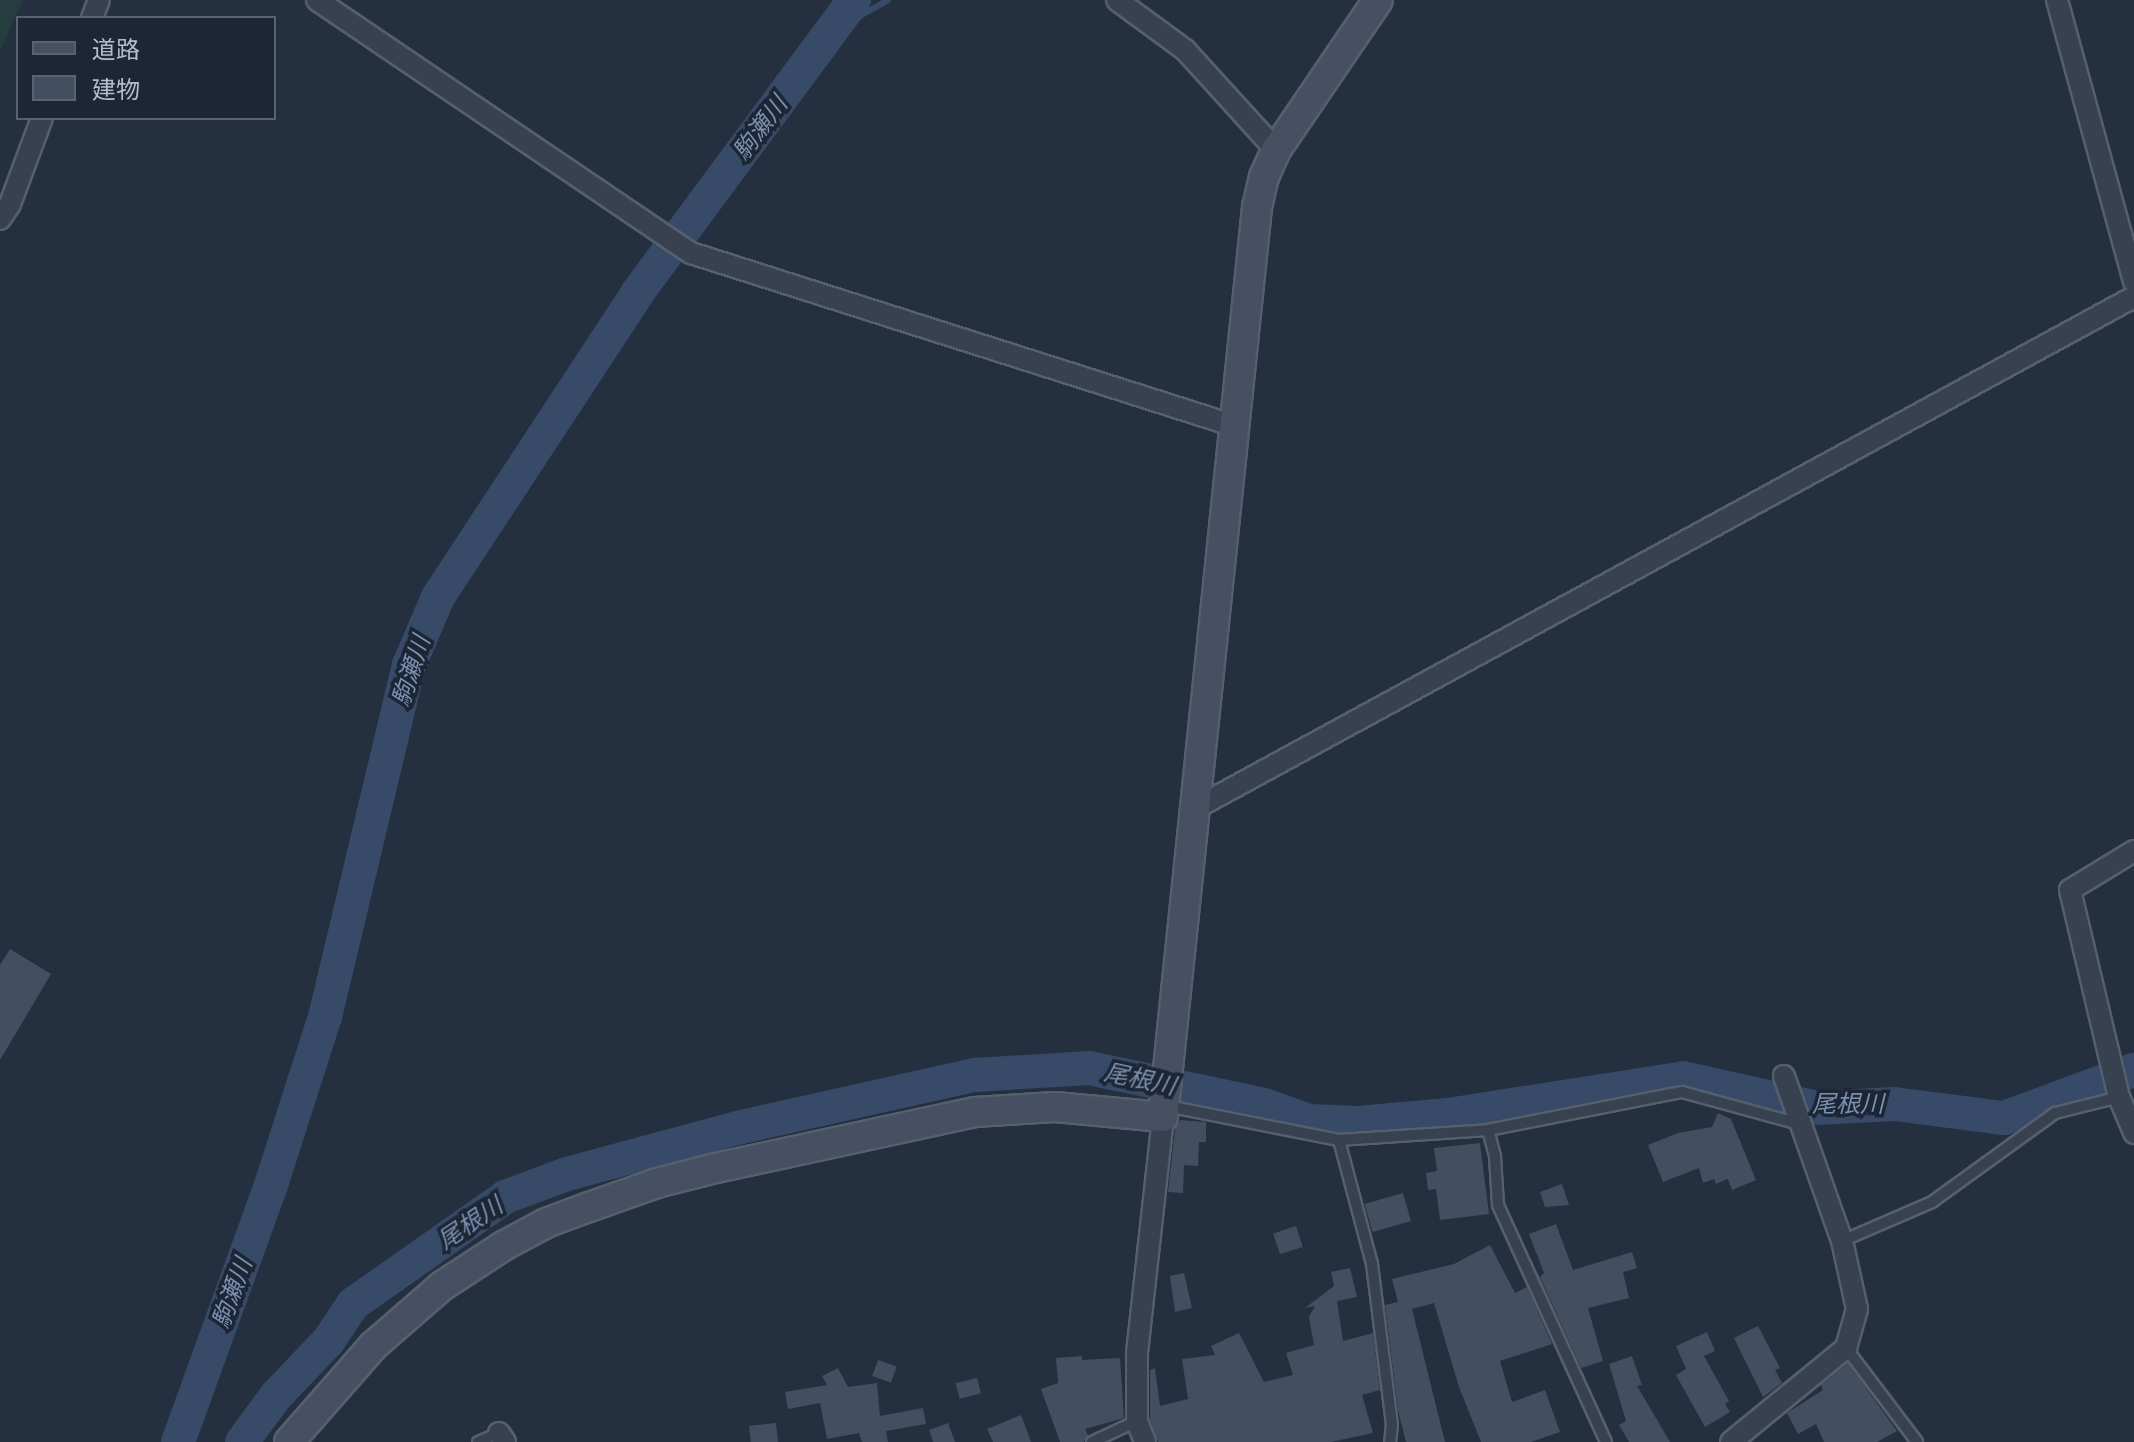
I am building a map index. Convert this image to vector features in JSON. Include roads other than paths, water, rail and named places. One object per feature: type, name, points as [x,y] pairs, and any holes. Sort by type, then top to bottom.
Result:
[{"type":"street","points":[[317,0],[691,253],[1235,426]]},
{"type":"street","points":[[1117,0],[1185,50],[1276,150]]},
{"type":"street","points":[[1145,1442],[1137,1421],[1137,1353],[1257,207],[1264,177],[1276,150],[1378,0]]},
{"type":"street","points":[[2057,0],[2134,282]]},
{"type":"street","points":[[0,219],[10,204],[41,120]]},
{"type":"street","points":[[1194,809],[2134,297]]},
{"type":"street","points":[[2134,851],[2070,890],[2119,1097],[2134,1133]]},
{"type":"street","points":[[1731,1442],[1846,1348],[1857,1309],[1842,1241],[1784,1076]]},
{"type":"street","points":[[289,1442],[373,1346],[442,1286],[505,1245],[546,1223],[657,1183],[975,1112],[1164,1098]]},
{"type":"lane","points":[[1164,1098],[1339,1140],[1488,1130],[1682,1092],[1801,1125]]},
{"type":"lane","points":[[1842,1241],[1932,1202],[1985,1167],[2055,1113],[2119,1097]]},
{"type":"lane","points":[[1488,1130],[1495,1157],[1498,1205],[1606,1442]]},
{"type":"lane","points":[[1339,1140],[1372,1264],[1392,1424],[1390,1442]]},
{"type":"lane","points":[[1846,1348],[1917,1442]]},
{"type":"lane","points":[[1092,1442],[1137,1421]]},
{"type":"lane","points":[[478,1442],[502,1438]]},
{"type":"waterway","name":"駒瀬川","points":[[178,1442],[270,1188],[325,1017],[409,665],[438,597],[638,292],[854,0]]},
{"type":"waterway","points":[[832,32],[888,0]]},
{"type":"waterway","name":"尾根川","points":[[242,1442],[275,1397],[329,1340],[353,1304],[505,1197],[567,1174],[737,1128],[975,1075],[1089,1068],[1264,1105],[1309,1121],[1358,1123],[1448,1115],[1683,1078],[1817,1108],[1894,1104],[2004,1118],[2134,1070]]}]
